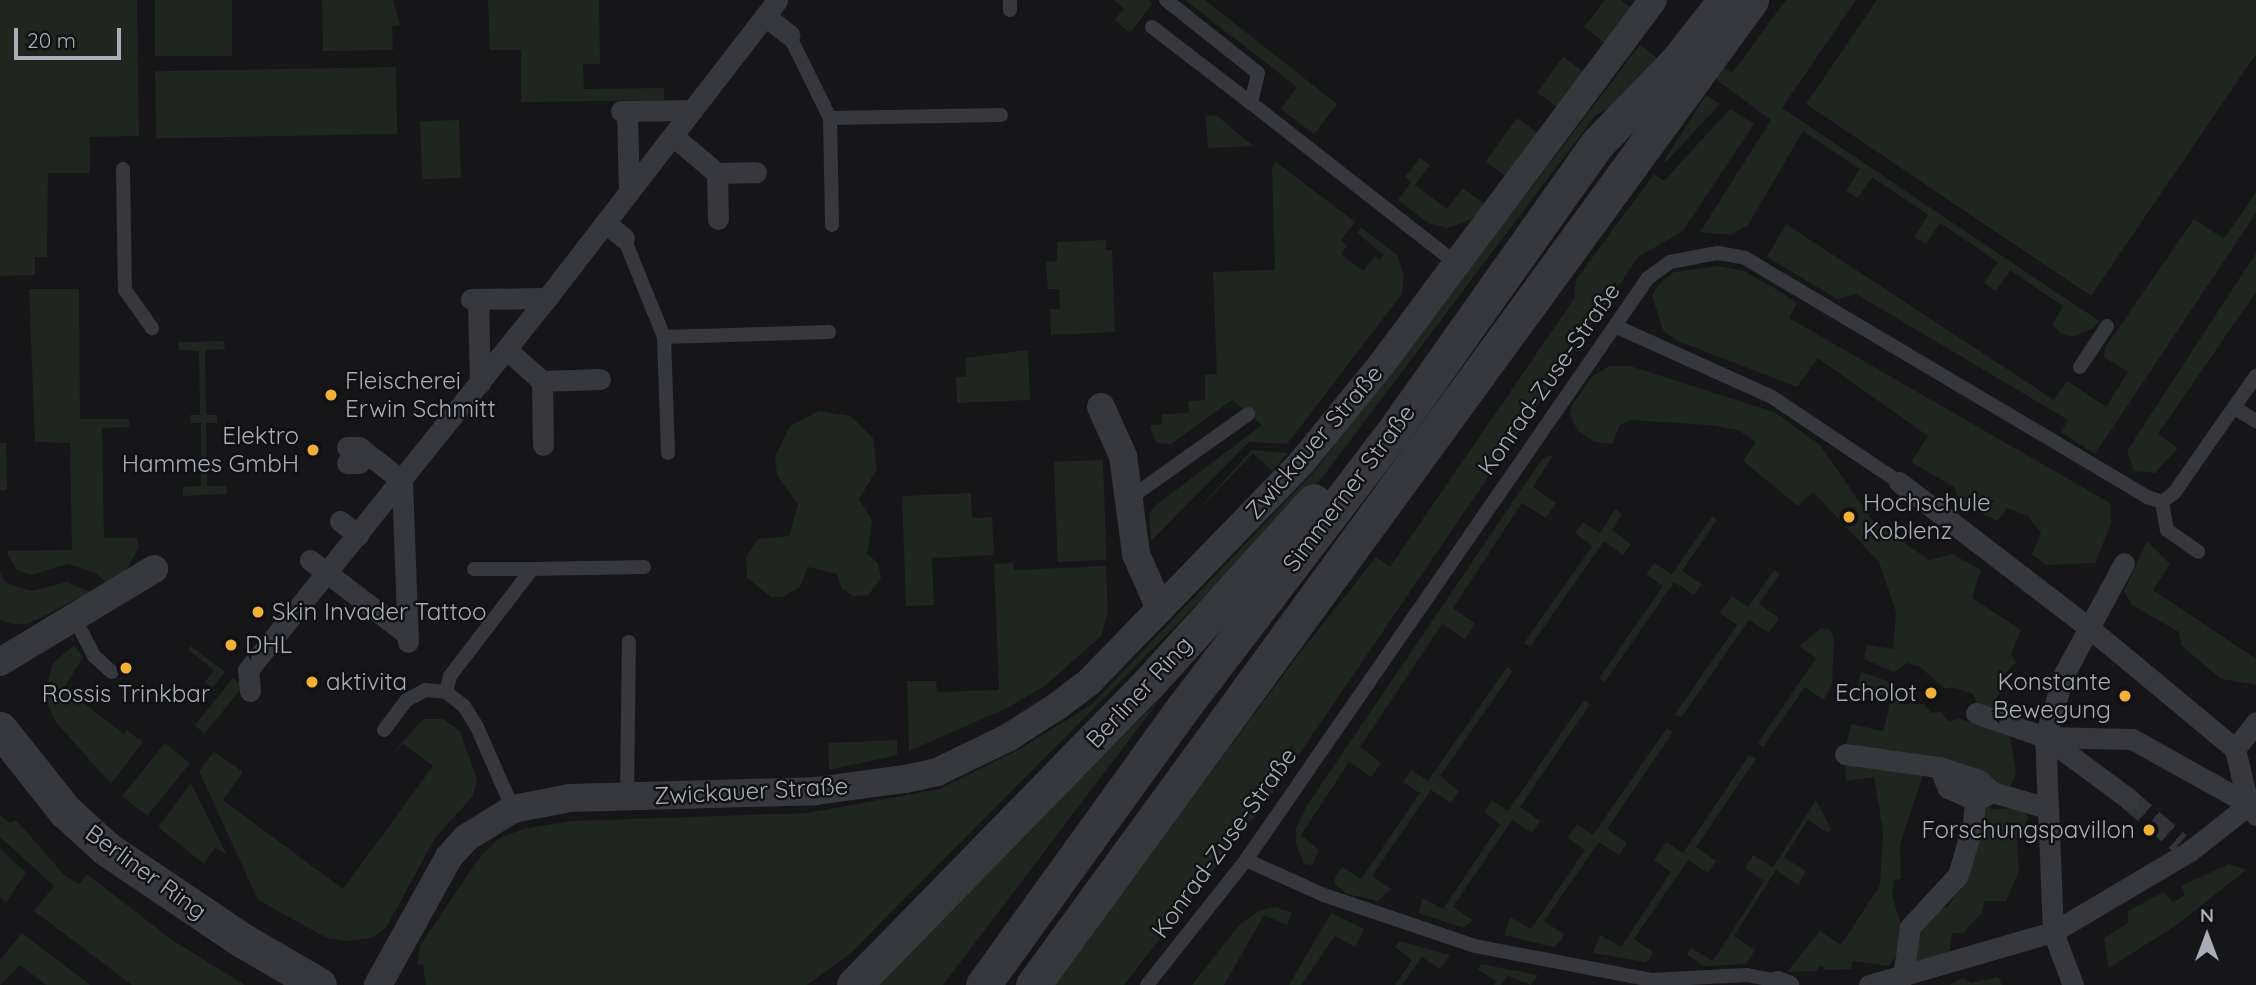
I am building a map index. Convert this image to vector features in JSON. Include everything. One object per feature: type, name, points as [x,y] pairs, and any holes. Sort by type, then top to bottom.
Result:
[{"type":"street","name":"Zwickauer Straße","points":[[377,985],[449,857],[466,838],[513,809],[570,798],[816,791],[937,772],[1009,737],[1056,708],[1088,682],[1303,461],[1456,263],[1653,0]]},
{"type":"street","name":"Simmerner Straße","points":[[983,985],[1179,713],[1391,435],[1597,145],[1678,60],[1725,0]]},
{"type":"street","name":"Simmerner Straße","points":[[1033,985],[1751,0]]},
{"type":"street","points":[[246,668],[358,535],[480,383],[693,110],[723,64],[771,8],[789,35]]},
{"type":"street","points":[[629,192],[624,111],[669,105],[693,110]]},
{"type":"street","points":[[673,136],[717,173],[756,172]]},
{"type":"street","points":[[717,173],[718,219]]},
{"type":"street","points":[[605,223],[624,238]]},
{"type":"street","points":[[480,383],[474,300],[547,298]]},
{"type":"street","points":[[506,349],[542,381],[600,379]]},
{"type":"street","points":[[542,381],[543,445]]},
{"type":"street","points":[[1101,407],[1123,456],[1136,554],[1160,609]]},
{"type":"street","name":"Berliner Ring","points":[[854,985],[1147,685],[1345,468],[1391,435]]},
{"type":"street","points":[[320,581],[408,639],[402,481],[359,447],[347,455]]},
{"type":"street","points":[[1899,482],[2087,626],[2235,749],[2254,807]]},
{"type":"street","points":[[340,521],[358,535]]},
{"type":"street","points":[[2080,983],[2053,932],[2045,737],[2064,674],[2117,560]]},
{"type":"street","points":[[0,662],[154,569]]},
{"type":"street","points":[[1976,713],[2045,737],[2129,799]]},
{"type":"street","points":[[2235,749],[2256,722]]},
{"type":"street","name":"Berliner Ring","points":[[0,729],[65,811],[107,849],[318,985]]},
{"type":"street","points":[[2045,737],[2132,738],[2254,807]]},
{"type":"street","points":[[1845,754],[1939,767],[1979,780],[1984,796],[1958,875],[1910,927],[1903,977]]},
{"type":"street","points":[[1984,796],[2047,808]]},
{"type":"street","points":[[1869,985],[2053,932],[2185,847],[2254,807]]},
{"type":"street","name":"Berliner Ring","points":[[837,985],[887,950]]},
{"type":"lane","points":[[1166,0],[1258,73],[1251,103]]},
{"type":"lane","points":[[1152,27],[1456,263]]},
{"type":"lane","points":[[789,35],[830,118],[832,225]]},
{"type":"lane","points":[[830,118],[1001,115]]},
{"type":"lane","points":[[123,169],[125,290],[152,328]]},
{"type":"lane","points":[[624,238],[664,337],[668,453]]},
{"type":"lane","name":"Konrad-Zuse-Straße","points":[[1147,985],[1245,860],[1648,278],[1670,262],[1718,253],[1745,258],[2147,497],[2162,502]]},
{"type":"lane","points":[[1615,326],[1772,397],[1899,482]]},
{"type":"lane","points":[[2080,367],[2107,326]]},
{"type":"lane","points":[[664,337],[829,332]]},
{"type":"lane","points":[[2198,552],[2167,530],[2162,502],[2174,493],[2256,376]]},
{"type":"lane","points":[[2235,408],[2256,421]]},
{"type":"lane","points":[[1130,498],[1248,414]]},
{"type":"lane","points":[[474,569],[644,567]]},
{"type":"lane","points":[[446,692],[450,676],[532,569]]},
{"type":"lane","points":[[74,617],[94,656],[113,672]]},
{"type":"lane","points":[[627,797],[629,642]]},
{"type":"lane","points":[[384,730],[407,700],[425,690],[446,692],[464,706],[477,727],[513,809]]},
{"type":"lane","points":[[1245,860],[1324,895],[1475,946],[1651,980],[1747,975],[1782,983]]},
{"type":"shaded area","points":[[0,0],[137,0],[139,136],[90,137],[90,173],[48,173],[47,257],[35,257],[35,275],[0,276]]},
{"type":"shaded area","points":[[155,0],[232,0],[232,56],[155,56]]},
{"type":"shaded area","points":[[322,0],[393,0],[400,25],[392,26],[393,50],[323,51]]},
{"type":"shaded area","points":[[488,0],[599,0],[600,64],[583,64],[584,89],[664,88],[664,100],[521,102],[521,50],[490,50]]},
{"type":"shaded area","points":[[1114,0],[1148,0],[1152,4],[1130,33],[1115,20],[1124,8]]},
{"type":"shaded area","points":[[1185,0],[1205,0],[1337,104],[1314,134],[1281,109],[1297,87]]},
{"type":"shaded area","points":[[1605,0],[1621,0],[1633,9],[1607,45],[1584,27]]},
{"type":"shaded area","points":[[1786,0],[1856,0],[1782,108],[2099,321],[2094,328],[2073,337],[2061,334],[2052,325],[2063,306],[2010,270],[1996,291],[1984,283],[1998,262],[1940,223],[1926,244],[1914,237],[1928,215],[1872,177],[1858,198],[1846,191],[1860,169],[1803,131],[1748,225],[1730,235],[1700,232],[1771,120],[1717,80],[1716,70],[1720,65],[1732,73]]},
{"type":"shaded area","points":[[1877,0],[2256,0],[2256,54],[2091,296],[1806,104]]},
{"type":"shaded area","points":[[1640,45],[1661,61],[1640,89],[1595,116],[1321,479],[851,953],[807,985],[426,985],[423,965],[417,964],[420,946],[479,858],[498,839],[523,829],[572,821],[808,813],[940,789],[1018,750],[1091,705],[1314,472]]},
{"type":"shaded area","points":[[1563,57],[1585,73],[1559,108],[1537,93]]},
{"type":"shaded area","points":[[396,67],[397,134],[156,138],[155,71]]},
{"type":"shaded area","points":[[1706,95],[1720,104],[1666,162],[1664,161]]},
{"type":"shaded area","points":[[1730,109],[1754,124],[1682,232],[1639,256],[1272,794],[1124,985],[1053,985],[1296,658],[1376,557],[1390,567],[1574,299],[1576,280],[1654,174],[1664,181]]},
{"type":"shaded area","points":[[1216,115],[1254,146],[1208,148],[1206,116]]},
{"type":"shaded area","points":[[1517,118],[1540,135],[1509,179],[1485,162]]},
{"type":"shaded area","points":[[459,120],[461,178],[422,179],[420,121]]},
{"type":"shaded area","points":[[1420,158],[1430,165],[1415,185],[1447,209],[1463,188],[1486,205],[1477,217],[1448,228],[1428,223],[1398,200],[1411,182],[1405,177]]},
{"type":"shaded area","points":[[1276,162],[1355,222],[1341,240],[1347,246],[1341,254],[1363,271],[1375,256],[1380,260],[1384,255],[1357,233],[1361,227],[1397,255],[1404,274],[1402,294],[1287,444],[1249,442],[1151,541],[1149,514],[1156,505],[1262,425],[1232,400],[1171,444],[1157,443],[1151,430],[1151,425],[1162,424],[1162,414],[1189,413],[1188,401],[1205,400],[1205,375],[1217,374],[1213,272],[1275,270],[1272,168]]},
{"type":"shaded area","points":[[2256,192],[2256,213],[2095,454],[2061,432],[2068,420],[1856,294],[1837,299],[1767,257],[1786,224],[2054,400],[2067,381],[2106,407],[2128,372],[2104,357],[2105,348],[2194,219],[2224,239]]},
{"type":"shaded area","points":[[1106,240],[1106,250],[1112,250],[1115,332],[1051,335],[1050,309],[1060,309],[1059,289],[1048,289],[1046,262],[1057,261],[1057,242]]},
{"type":"shaded area","points":[[2256,253],[2256,292],[2158,434],[2178,448],[2155,473],[2134,471],[2127,451]]},
{"type":"shaded area","points":[[1718,266],[1744,271],[1777,290],[1797,303],[1789,318],[2110,503],[2111,524],[2095,563],[2046,565],[2032,554],[2041,533],[2028,516],[2007,508],[1998,521],[1960,503],[1954,487],[1911,462],[1928,436],[1818,358],[1797,387],[1678,341],[1663,331],[1652,295],[1660,283],[1674,272]]},
{"type":"shaded area","points":[[29,289],[79,289],[80,419],[129,419],[129,427],[102,428],[104,538],[137,538],[139,547],[123,575],[107,584],[96,573],[68,564],[31,575],[17,570],[8,555],[8,551],[72,550],[70,443],[35,442]]},
{"type":"shaded area","points":[[224,341],[225,349],[205,350],[206,415],[217,415],[217,423],[206,423],[207,486],[227,486],[227,494],[183,496],[183,487],[201,486],[201,423],[190,423],[190,415],[200,415],[199,351],[179,350],[179,342]]},
{"type":"shaded area","points":[[1028,350],[1030,400],[957,403],[956,377],[966,377],[965,358]]},
{"type":"shaded area","points":[[1609,366],[1630,366],[1774,412],[1819,444],[1873,521],[1929,560],[1952,554],[1981,570],[1972,598],[2021,630],[2011,654],[2016,663],[2001,677],[1997,717],[1978,706],[1973,694],[1952,687],[1945,689],[1920,667],[1907,663],[1894,672],[1864,659],[1867,645],[1893,649],[1896,612],[1879,562],[1813,492],[1798,506],[1743,461],[1756,442],[1738,430],[1709,425],[1631,420],[1620,425],[1612,444],[1595,442],[1578,431],[1570,415],[1572,405],[1592,377]]},
{"type":"shaded area","points":[[819,411],[850,416],[873,438],[877,469],[859,499],[872,520],[867,554],[878,563],[881,578],[868,595],[853,596],[842,588],[837,574],[808,567],[800,587],[782,597],[771,597],[747,578],[746,557],[758,539],[789,536],[798,504],[777,475],[775,457],[790,426]]},
{"type":"shaded area","points":[[0,443],[6,443],[7,490],[0,490]]},
{"type":"shaded area","points":[[1252,450],[1288,453],[1272,471],[1253,453],[1185,524]]},
{"type":"shaded area","points":[[1554,454],[1533,487],[1556,503],[1546,518],[1522,503],[1453,608],[1475,624],[1465,639],[1442,624],[1360,747],[1381,763],[1371,777],[1349,762],[1301,835],[1319,850],[1312,865],[1304,864],[1296,844],[1296,828],[1308,804],[1542,459]]},
{"type":"shaded area","points":[[1103,460],[1106,560],[1058,562],[1054,462]]},
{"type":"shaded area","points":[[971,493],[972,518],[992,517],[994,555],[932,558],[934,605],[906,606],[902,496]]},
{"type":"shaded area","points":[[1615,509],[1622,514],[1612,530],[1631,544],[1623,555],[1604,541],[1530,647],[1524,643],[1592,546],[1575,533],[1583,522],[1600,533]]},
{"type":"shaded area","points":[[1712,516],[1717,520],[1682,571],[1702,584],[1694,595],[1674,582],[1605,682],[1599,678],[1663,586],[1646,574],[1654,563],[1672,574]]},
{"type":"shaded area","points":[[2147,541],[2170,564],[2153,590],[2256,659],[2256,685],[2221,679],[2181,645],[2179,632],[2132,605],[2124,591]]},
{"type":"shaded area","points":[[1013,563],[1014,570],[1106,566],[1108,613],[1101,636],[1046,685],[1007,708],[909,751],[907,681],[936,681],[937,692],[999,690],[994,564]]},
{"type":"shaded area","points":[[1774,570],[1780,574],[1759,604],[1779,618],[1769,633],[1749,620],[1681,718],[1675,714],[1737,625],[1720,613],[1732,596],[1748,607]]},
{"type":"shaded area","points":[[0,571],[6,583],[31,591],[67,582],[90,592],[28,624],[13,624],[0,620]]},
{"type":"shaded area","points":[[1821,628],[1830,630],[1834,639],[1832,685],[1824,700],[1805,687],[1763,747],[1758,743],[1816,658],[1799,646]]},
{"type":"shaded area","points":[[74,645],[83,657],[64,688],[124,734],[127,730],[143,742],[111,784],[55,721],[44,695],[53,663]]},
{"type":"shaded area","points":[[191,646],[225,672],[212,688],[205,682],[214,670],[188,650]]},
{"type":"shaded area","points":[[1507,667],[1513,671],[1440,776],[1459,791],[1451,803],[1431,790],[1372,876],[1391,889],[1378,901],[1347,894],[1334,883],[1336,875],[1342,867],[1361,879],[1420,793],[1403,782],[1411,770],[1428,781]]},
{"type":"shaded area","points":[[1861,672],[1890,682],[1899,704],[1924,704],[1931,713],[1941,712],[1949,722],[1959,718],[1971,723],[1975,718],[2009,730],[2016,774],[2009,788],[1846,747],[1851,724],[1883,731],[1888,713],[1890,698],[1857,688]]},
{"type":"shaded area","points":[[233,678],[243,686],[205,734],[195,725]]},
{"type":"shaded area","points":[[1161,698],[943,985],[875,985]]},
{"type":"shaded area","points":[[1584,700],[1590,704],[1520,807],[1540,821],[1532,833],[1512,820],[1453,907],[1473,920],[1464,928],[1419,913],[1422,898],[1443,909],[1500,824],[1484,812],[1492,800],[1508,811]]},
{"type":"shaded area","points":[[423,719],[443,719],[460,731],[477,779],[473,796],[435,838],[386,928],[372,938],[348,941],[327,938],[258,900],[199,771],[214,752],[243,772],[223,800],[343,889],[433,766],[403,744],[391,755]]},
{"type":"shaded area","points":[[1667,728],[1673,732],[1607,829],[1627,843],[1619,855],[1599,842],[1544,921],[1564,934],[1561,941],[1553,947],[1504,935],[1510,917],[1531,929],[1585,850],[1568,838],[1577,824],[1593,835]]},
{"type":"shaded area","points":[[897,740],[897,755],[829,770],[828,743]]},
{"type":"shaded area","points":[[165,743],[190,763],[147,816],[122,796]]},
{"type":"shaded area","points":[[1749,755],[1756,759],[1696,847],[1716,861],[1708,873],[1688,860],[1634,939],[1653,952],[1650,959],[1645,962],[1593,953],[1600,935],[1621,947],[1671,872],[1654,860],[1666,842],[1683,853]]},
{"type":"shaded area","points":[[1845,762],[1924,772],[1900,844],[1901,879],[1894,880],[1892,895],[1901,925],[1896,955],[1889,966],[1853,961],[1851,969],[1826,970],[1821,965],[1816,971],[1787,972],[1820,931],[1841,945],[1880,885],[1883,831],[1874,777],[1846,781]]},
{"type":"shaded area","points":[[191,783],[227,855],[215,847],[204,864],[158,827]]},
{"type":"shaded area","points":[[1816,800],[1831,829],[1828,833],[1808,820],[1784,857],[1806,871],[1798,885],[1776,870],[1734,936],[1755,950],[1746,964],[1704,966],[1687,955],[1691,948],[1713,961],[1764,881],[1745,868],[1753,855],[1773,867]]},
{"type":"shaded area","points":[[1985,803],[1993,809],[2021,808],[2029,817],[2017,838],[2019,871],[2006,901],[1984,901],[1982,913],[1963,933],[1952,933],[1949,955],[1911,962],[1910,944],[1929,914],[1948,906],[1966,879]]},
{"type":"shaded area","points":[[0,815],[10,823],[16,820],[64,875],[79,884],[87,874],[172,940],[245,985],[132,985],[34,911],[54,886],[0,837]]},
{"type":"shaded area","points":[[0,848],[26,873],[6,902],[0,897]]},
{"type":"shaded area","points":[[2229,864],[2246,870],[2178,924],[2109,968],[2104,938],[2128,923],[2128,911],[2164,892],[2173,902],[2185,895],[2181,886]]},
{"type":"shaded area","points":[[1276,907],[1292,913],[1287,925],[1264,915],[1224,985],[1192,985],[1240,924],[1260,910]]},
{"type":"shaded area","points":[[1331,913],[1364,929],[1355,947],[1335,936],[1301,985],[1289,985]]},
{"type":"shaded area","points":[[22,933],[90,985],[46,985],[20,965],[0,985],[0,960]]},
{"type":"shaded area","points":[[1399,941],[1450,955],[1440,969],[1422,957],[1402,985],[1395,985],[1412,960],[1395,947]]},
{"type":"shaded area","points":[[1481,964],[1538,975],[1531,985],[1508,976],[1501,985],[1494,985],[1496,981],[1478,969]]},
{"type":"shaded area","points":[[1998,977],[2002,985],[1949,985],[1962,978],[1971,983]]},
{"type":"tunnel","points":[[2129,799],[2180,843]]},
{"type":"place","name":"Fleischerei Erwin Schmitt","points":[[331,395]]},
{"type":"place","name":"Elektro Hammes GmbH","points":[[313,450]]},
{"type":"place","name":"Hochschule Koblenz","points":[[1849,517]]},
{"type":"place","name":"Skin Invader Tattoo","points":[[258,612]]},
{"type":"place","name":"DHL","points":[[231,645]]},
{"type":"place","name":"Rossis Trinkbar","points":[[126,668]]},
{"type":"place","name":"aktivita","points":[[312,682]]},
{"type":"place","name":"Echolot","points":[[1931,693]]},
{"type":"place","name":"Konstante Bewegung","points":[[2125,696]]},
{"type":"place","name":"Forschungspavillon","points":[[2149,830]]}]
